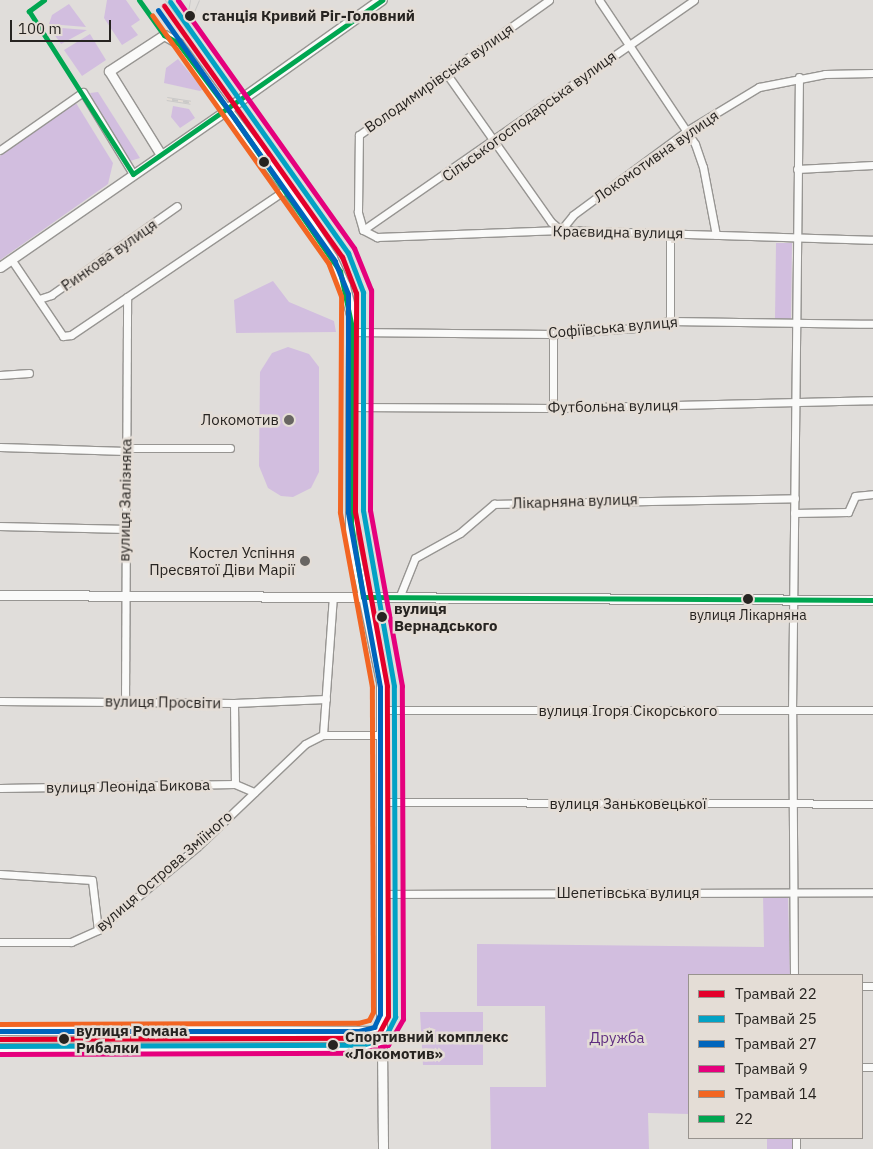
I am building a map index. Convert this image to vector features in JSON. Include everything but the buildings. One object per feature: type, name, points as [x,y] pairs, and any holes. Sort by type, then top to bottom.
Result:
[{"type":"main road","points":[[0,1049],[382,1048],[384,894],[383,710],[381,667],[363,597],[351,534],[353,332],[340,271],[287,189],[227,110],[382,0]]},
{"type":"main road","points":[[0,1030],[382,1032]]},
{"type":"street","name":"Володимирівська вулиця","points":[[364,230],[358,212],[359,135],[549,0]]},
{"type":"street","points":[[599,0],[688,130],[703,167],[716,235]]},
{"type":"street","name":"Сільськогосподарська вулиця","points":[[364,230],[694,0]]},
{"type":"street","points":[[0,266],[227,110],[178,43],[164,35],[109,71],[161,155]]},
{"type":"street","points":[[446,73],[552,222],[561,230]]},
{"type":"street","name":"Локомотивна вулиця","points":[[561,230],[573,215],[688,130],[759,87],[799,77],[873,73]]},
{"type":"street","points":[[794,974],[792,711],[799,77]]},
{"type":"street","points":[[0,150],[83,92],[133,174]]},
{"type":"street","points":[[797,169],[873,165]]},
{"type":"street","points":[[11,259],[66,337],[127,298],[287,189]]},
{"type":"street","name":"Ринкова вулиця","points":[[39,299],[52,295],[177,206]]},
{"type":"street","name":"Краєвидна вулиця","points":[[364,230],[377,237],[561,230],[873,240]]},
{"type":"street","points":[[670,233],[670,320]]},
{"type":"street","name":"вулиця Залізняка","points":[[124,702],[127,298]]},
{"type":"street","name":"Софіївська вулиця","points":[[353,332],[554,334],[636,328],[670,320],[873,324]]},
{"type":"street","points":[[553,408],[554,334]]},
{"type":"street","points":[[0,375],[30,372]]},
{"type":"street","name":"Футбольна вулиця","points":[[352,407],[553,408],[873,400]]},
{"type":"street","points":[[0,447],[230,448]]},
{"type":"street","points":[[794,513],[848,512],[855,496],[873,494]]},
{"type":"street","name":"Лікарняна вулиця","points":[[400,598],[415,558],[460,533],[494,504],[795,498]]},
{"type":"street","points":[[0,526],[124,529]]},
{"type":"street","points":[[0,595],[793,602],[873,600]]},
{"type":"street","points":[[333,597],[323,735],[383,735]]},
{"type":"street","name":"вулиця Просвіти","points":[[0,701],[234,703],[326,699]]},
{"type":"street","points":[[234,703],[236,784]]},
{"type":"street","name":"вулиця Ігоря Сікорського","points":[[383,710],[873,710]]},
{"type":"street","name":"вулиця Острова Зміїного","points":[[0,942],[64,943],[98,930],[254,792],[304,744],[323,735]]},
{"type":"street","name":"вулиця Леоніда Бикова","points":[[0,788],[236,784],[254,792]]},
{"type":"street","name":"вулиця Заньковецької","points":[[383,802],[873,804]]},
{"type":"street","points":[[0,874],[92,880],[98,930]]},
{"type":"street","name":"Шепетівська вулиця","points":[[384,894],[873,892]]},
{"type":"street","points":[[382,1048],[383,1149]]},
{"type":"green space","points":[[107,0],[126,0],[140,20],[131,26],[138,35],[122,45],[104,18]]},
{"type":"green space","points":[[69,4],[86,27],[49,24],[52,15]]},
{"type":"green space","points":[[49,27],[87,30],[61,44]]},
{"type":"green space","points":[[90,34],[106,60],[82,76],[64,50]]},
{"type":"green space","points":[[178,59],[203,89],[200,91],[164,83],[166,68]]},
{"type":"green space","points":[[98,92],[140,158],[130,161],[109,132],[90,93]]},
{"type":"green space","points":[[76,103],[113,163],[108,184],[0,260],[0,156]]},
{"type":"green space","points":[[173,106],[189,109],[195,118],[180,128],[171,117]]},
{"type":"green space","points":[[776,243],[792,243],[791,319],[775,319]]},
{"type":"green space","points":[[273,281],[289,302],[334,321],[336,332],[236,333],[234,300]]},
{"type":"green space","name":"Локомотив","points":[[288,347],[309,354],[319,367],[319,472],[311,488],[293,497],[281,496],[268,488],[259,466],[260,372],[272,353]]},
{"type":"green space","name":"Дружба","points":[[763,895],[788,897],[790,974],[688,974],[688,1114],[648,1113],[649,1149],[491,1149],[490,1087],[546,1087],[545,1006],[477,1006],[477,944],[764,947]]},
{"type":"green space","points":[[420,1012],[483,1012],[483,1065],[423,1065]]},
{"type":"green space","points":[[767,1139],[792,1139],[793,1149],[767,1149]]},
{"type":"tram line","points":[[165,0],[185,28]]},
{"type":"tram line","name":"9","points":[[0,1054],[361,1053],[388,1045],[403,1019],[402,686],[370,510],[371,290],[354,248],[178,0]]},
{"type":"tram line","points":[[190,0],[185,28],[192,38]]},
{"type":"tram line","points":[[193,14],[199,0]]},
{"type":"tram line","name":"25","points":[[0,1046],[361,1045],[384,1039],[395,1017],[394,686],[363,510],[363,292],[348,253],[170,2]]},
{"type":"tram line","name":"22","points":[[0,1039],[360,1038],[379,1033],[388,1016],[387,686],[355,511],[356,293],[342,257],[164,6]]},
{"type":"tram line","name":"27","points":[[0,1031],[359,1031],[374,1027],[380,1014],[380,687],[348,512],[348,294],[335,261],[158,10]]},
{"type":"tram line","name":"14","points":[[0,1024],[358,1023],[369,1020],[373,1012],[372,687],[340,512],[341,296],[329,264],[152,15]]},
{"type":"railway","points":[[167,99],[191,103]]},
{"type":"transit line","name":"22","points":[[44,0],[29,11],[133,174],[382,0]]},
{"type":"transit line","name":"22","points":[[139,0],[164,35],[178,43],[235,119],[340,271],[353,332],[351,523],[363,597],[873,600]]},
{"type":"place","name":"станція Кривий Ріг-Головний","points":[[190,16]]},
{"type":"place","name":"Локомотив","points":[[289,420]]},
{"type":"place","name":"Костел Успіння Пресвятої Діви Марії","points":[[305,561]]},
{"type":"place","name":"вулиця Лікарняна","points":[[748,599]]},
{"type":"place","name":"вулиця Вернадського","points":[[382,617]]},
{"type":"place","name":"вулиця Романа Рибалки","points":[[64,1039]]},
{"type":"place","name":"Спортивний комплекс «Локомотив»","points":[[333,1045]]}]
